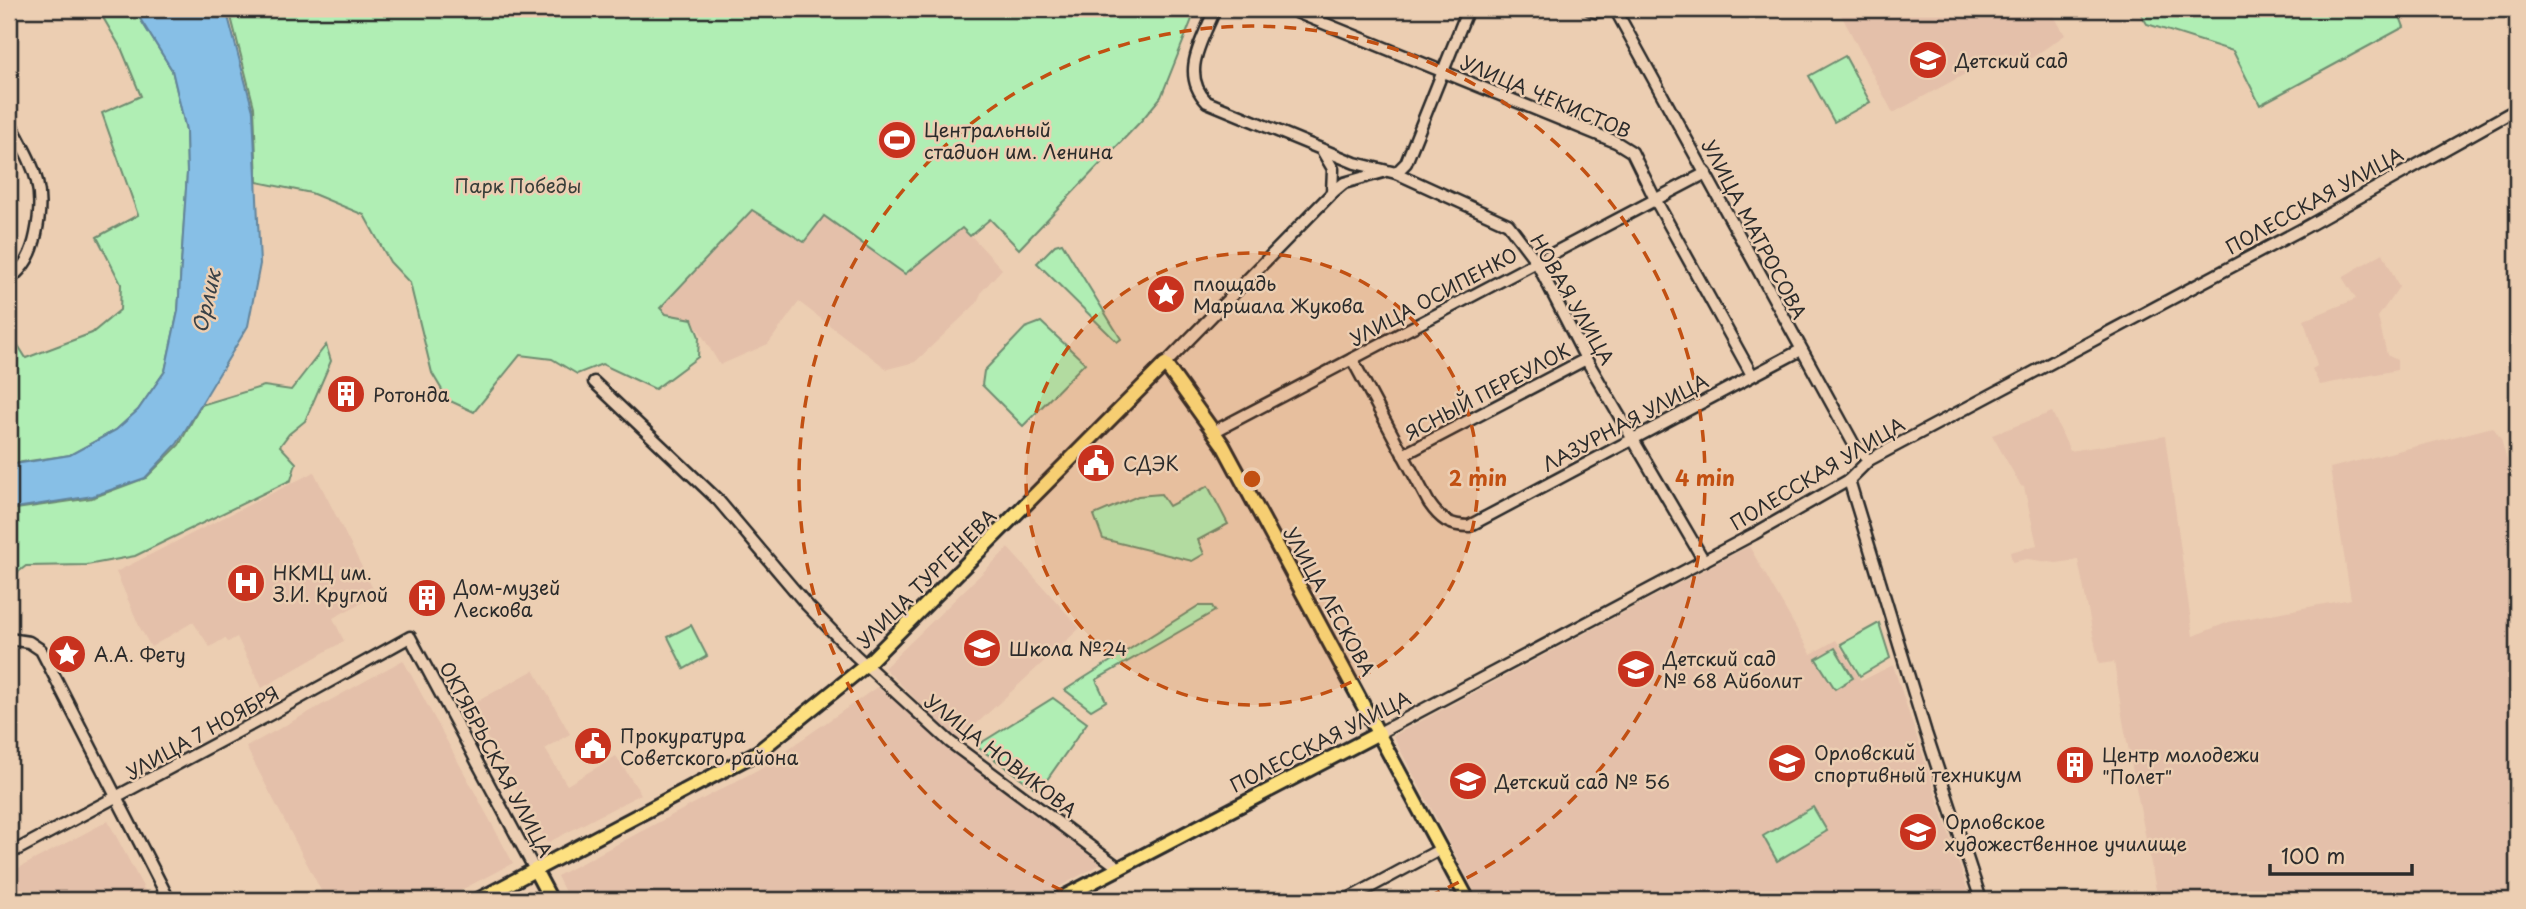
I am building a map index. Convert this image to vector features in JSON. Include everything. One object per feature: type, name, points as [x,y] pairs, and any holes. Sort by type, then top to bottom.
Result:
[{"type":"main road","name":"УЛИЦА ЛЕСКОВА","points":[[1165,364],[1215,431],[1468,900]]},
{"type":"main road","name":"УЛИЦА ТУРГЕНЕВА","points":[[478,900],[758,752],[866,666],[1165,364]]},
{"type":"main road","name":"ПОЛЕССКАЯ УЛИЦА","points":[[1058,900],[1379,733]]},
{"type":"main road","name":"ОКТЯБРЬСКАЯ УЛИЦА","points":[[535,870],[551,900]]},
{"type":"street","name":"НОВАЯ УЛИЦА","points":[[1215,9],[1192,68],[1195,86],[1207,102],[1321,149],[1384,172],[1396,173],[1508,224],[1536,261],[1586,359],[1704,561]]},
{"type":"street","name":"УЛИЦА ЧЕКИСТОВ","points":[[1289,9],[1616,142],[1632,152],[1752,375]]},
{"type":"street","points":[[1396,173],[1406,163],[1468,9]]},
{"type":"street","name":"УЛИЦА МАТРОСОВА","points":[[1589,9],[1596,12],[1614,9],[1857,450],[1870,460]]},
{"type":"street","name":"ПОЛЕССКАЯ УЛИЦА","points":[[1379,733],[1704,561],[1849,480],[1870,460],[2306,227],[2517,109]]},
{"type":"street","points":[[9,120],[34,170],[40,190],[41,209],[33,246],[20,271],[9,280]]},
{"type":"street","points":[[1321,149],[1333,169],[1332,193]]},
{"type":"street","name":"УЛИЦА ТУРГЕНЕВА","points":[[1165,364],[1332,193],[1344,183],[1384,172]]},
{"type":"street","name":"УЛИЦА ОСИПЕНКО","points":[[1215,431],[1706,173]]},
{"type":"street","name":"ЛАЗУРНАЯ УЛИЦА","points":[[1352,359],[1436,513],[1454,526],[1469,526],[1801,350]]},
{"type":"street","name":"ЯСНЫЙ ПЕРЕУЛОК","points":[[1403,455],[1586,359]]},
{"type":"street","name":"УЛИЦА НОВИКОВА","points":[[594,382],[718,500],[806,604],[866,666],[950,742],[1118,867]]},
{"type":"street","points":[[1849,480],[1926,733],[1981,900]]},
{"type":"street","name":"УЛИЦА 7 НОЯБРЯ","points":[[9,854],[410,637]]},
{"type":"street","name":"ОКТЯБРЬСКАЯ УЛИЦА","points":[[410,637],[535,870]]},
{"type":"street","points":[[9,639],[29,642],[41,650],[169,900]]},
{"type":"street","points":[[1346,900],[1441,849]]},
{"type":"shaded area","name":"Детский сад","points":[[1838,9],[2050,9],[2065,35],[2017,68],[2006,52],[1893,113]]},
{"type":"shaded area","points":[[753,210],[824,216],[905,274],[963,227],[1002,269],[982,291],[977,303],[915,362],[887,369],[799,302],[768,344],[720,365],[692,319],[666,314],[660,308]]},
{"type":"shaded area","points":[[2383,253],[2399,287],[2378,317],[2387,355],[2397,360],[2397,370],[2320,385],[2312,369],[2317,366],[2304,320],[2356,299],[2342,277]]},
{"type":"shaded area","points":[[2052,412],[2070,451],[2165,436],[2193,636],[2229,622],[2351,599],[2330,468],[2493,427],[2501,439],[2517,497],[2517,899],[2158,900],[2114,662],[2099,664],[2078,560],[2056,563],[2027,559],[2012,562],[2010,552],[2037,545],[2024,487],[1992,435]]},
{"type":"shaded area","name":"НКМЦ им. З.И. Круглой","points":[[314,472],[376,595],[333,618],[344,641],[262,688],[237,637],[228,642],[225,638],[210,647],[193,622],[151,647],[116,572]]},
{"type":"shaded area","points":[[1749,546],[1811,654],[1836,640],[1861,681],[1893,665],[1971,900],[1479,900],[1393,736]]},
{"type":"shaded area","name":"Школа №24","points":[[1008,548],[1080,628],[958,741],[884,668]]},
{"type":"shaded area","points":[[403,660],[513,863],[442,900],[326,900],[246,747]]},
{"type":"shaded area","points":[[534,670],[570,734],[545,749],[567,785],[616,756],[641,794],[547,843],[469,706]]},
{"type":"shaded area","points":[[877,687],[1101,864],[1035,900],[569,900],[557,876],[761,768]]},
{"type":"shaded area","points":[[108,821],[150,900],[9,900],[9,873]]},
{"type":"green space","points":[[98,9],[134,9],[172,70],[186,130],[187,173],[178,311],[165,371],[138,410],[116,430],[70,455],[9,464],[9,331],[26,358],[92,333],[120,310],[121,284],[97,237],[138,215],[102,113],[141,96],[122,50]]},
{"type":"green space","name":"Парк Победы","points":[[229,9],[1196,9],[1161,97],[1019,249],[990,219],[970,236],[962,228],[905,274],[824,216],[804,242],[752,210],[660,308],[666,314],[692,319],[699,337],[698,357],[655,389],[602,364],[577,374],[552,359],[520,355],[474,412],[448,400],[432,373],[410,283],[390,262],[364,215],[311,193],[257,182],[254,107]]},
{"type":"green space","points":[[2138,9],[2397,9],[2404,27],[2260,105],[2233,51],[2147,24]]},
{"type":"green space","points":[[1845,56],[1870,102],[1834,122],[1809,76]]},
{"type":"green space","points":[[1062,243],[1121,339],[1117,342],[1037,263],[1055,245]]},
{"type":"green space","points":[[1041,322],[1085,363],[1023,426],[982,385],[984,371],[1025,328]]},
{"type":"green space","points":[[326,345],[331,361],[305,421],[289,434],[280,446],[296,463],[291,480],[135,556],[87,565],[26,566],[9,579],[9,510],[92,498],[146,478],[179,445],[201,405],[264,386],[291,390]]},
{"type":"green space","points":[[1208,486],[1228,524],[1198,540],[1204,554],[1192,561],[1103,539],[1094,515],[1138,496],[1161,494],[1169,506]]},
{"type":"green space","points":[[1198,606],[1212,606],[1215,611],[1096,680],[1106,701],[1091,710],[1065,690]]},
{"type":"green space","points":[[1879,623],[1890,658],[1860,676],[1841,644]]},
{"type":"green space","points":[[691,625],[707,656],[684,669],[668,637]]},
{"type":"green space","points":[[1835,648],[1853,678],[1835,689],[1816,659]]},
{"type":"green space","points":[[1053,698],[1087,723],[1039,791],[976,746]]},
{"type":"green space","points":[[1813,807],[1827,831],[1777,861],[1763,836]]},
{"type":"water","name":"Орлик","points":[[134,9],[226,9],[253,111],[260,264],[248,326],[177,444],[145,478],[93,496],[9,509],[9,465],[70,455],[116,430],[138,410],[165,371],[178,311],[187,173],[186,130],[172,70]]},
{"type":"place","name":"Детский сад","points":[[1928,60]]},
{"type":"place","name":"Центральный стадион им. Ленина","points":[[897,140]]},
{"type":"place","name":"площадь Маршала Жукова","points":[[1166,294]]},
{"type":"place","name":"Ротонда","points":[[346,394]]},
{"type":"place","name":"СДЭК","points":[[1096,463]]},
{"type":"place","name":"НКМЦ им. З.И. Круглой","points":[[246,583]]},
{"type":"place","name":"Дом-музей Лескова","points":[[427,598]]},
{"type":"place","name":"Школа №24","points":[[982,648]]},
{"type":"place","name":"А.А. Фету","points":[[67,654]]},
{"type":"place","name":"Детский сад № 68 Айболит","points":[[1636,669]]},
{"type":"place","name":"Прокуратура Советского района","points":[[593,746]]},
{"type":"place","name":"Орловский спортивный техникум","points":[[1787,763]]},
{"type":"place","name":"Центр молодежи \"Полет\"","points":[[2075,765]]},
{"type":"place","name":"Детский сад № 56","points":[[1468,781]]},
{"type":"place","name":"Орловское художественное училище","points":[[1918,832]]}]
